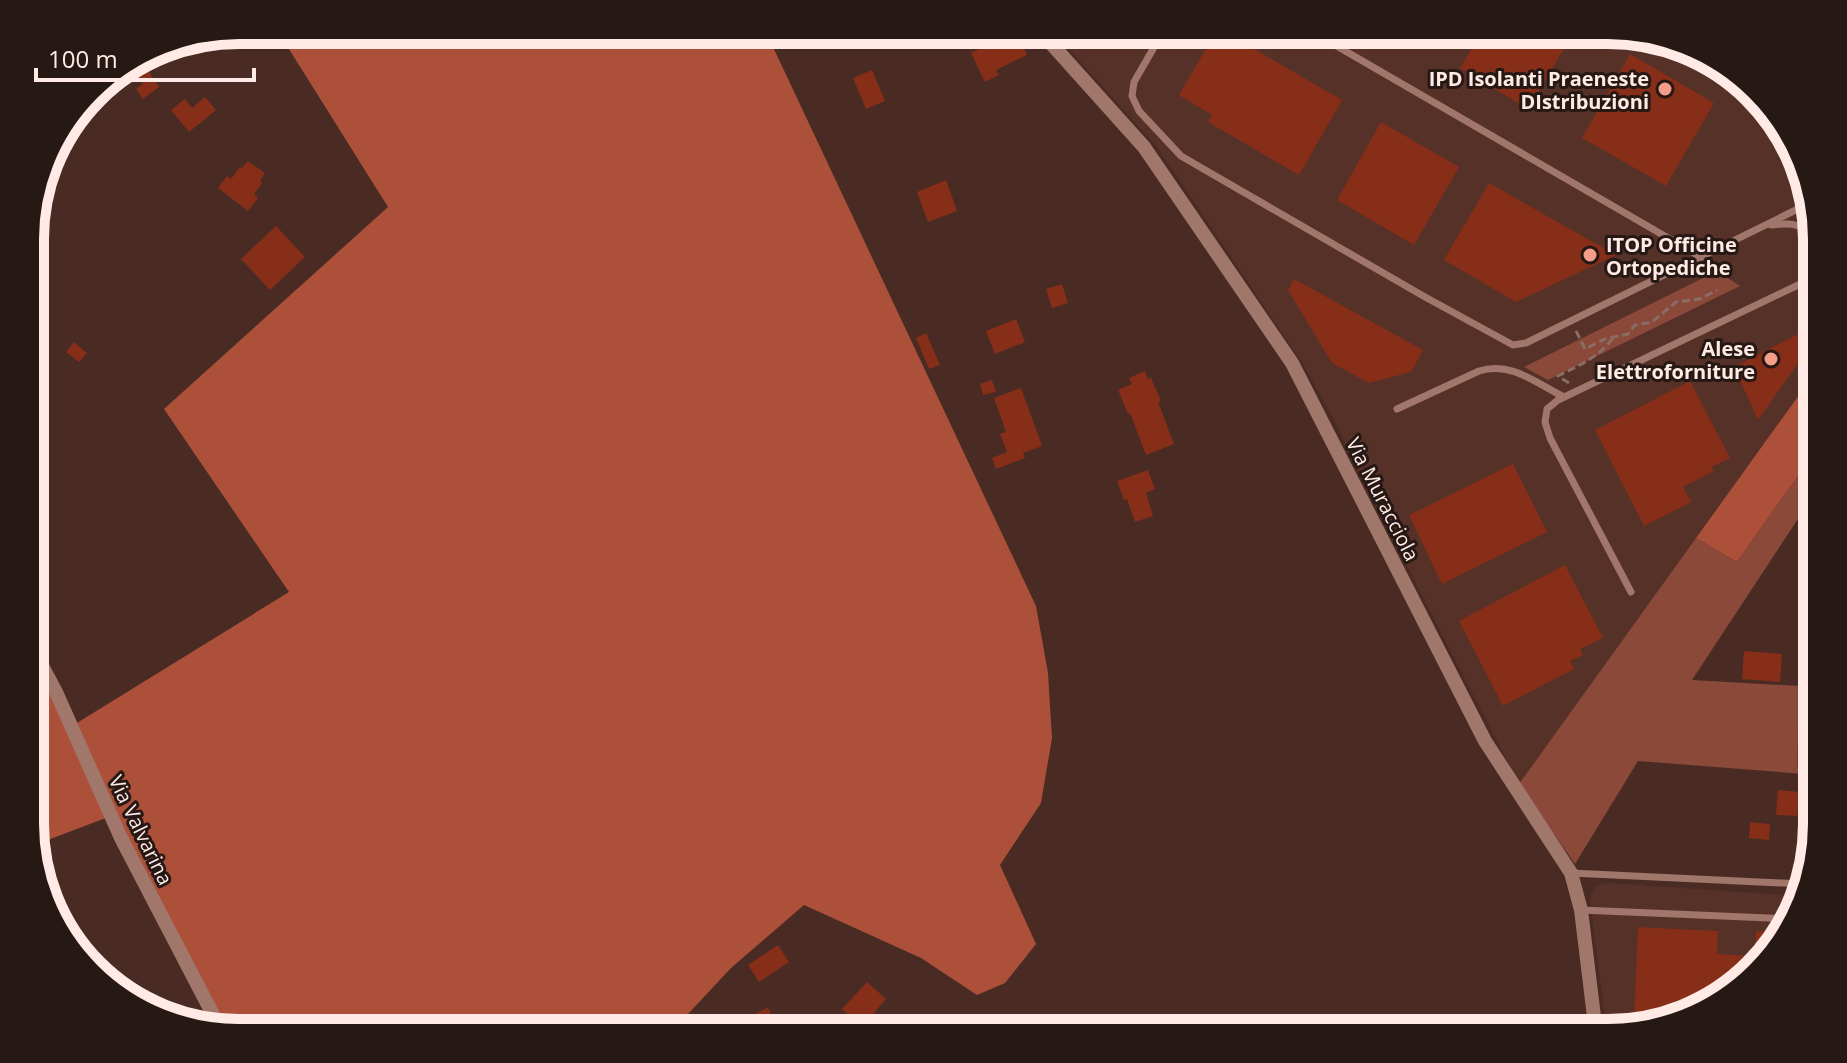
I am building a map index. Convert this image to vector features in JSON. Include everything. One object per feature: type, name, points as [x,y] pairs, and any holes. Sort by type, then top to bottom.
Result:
[{"type":"street","name":"Via Muracciola","points":[[1052,44],[1144,147],[1292,363],[1485,741],[1571,873],[1581,910],[1595,1019]]},
{"type":"street","name":"Via Valvarina","points":[[44,670],[121,838],[214,1017]]},
{"type":"lane","points":[[1156,44],[1134,82],[1132,96],[1139,111],[1181,156],[1513,345],[1526,343],[1800,208]]},
{"type":"lane","points":[[1333,44],[1701,257]]},
{"type":"lane","points":[[1761,227],[1782,224],[1803,228]]},
{"type":"lane","points":[[1796,286],[1803,280]]},
{"type":"lane","points":[[1631,592],[1547,432],[1547,409],[1564,397],[1803,283]]},
{"type":"lane","points":[[1397,409],[1490,368],[1512,370],[1564,397]]},
{"type":"lane","points":[[1571,873],[1793,884]]},
{"type":"lane","points":[[1581,910],[1779,918]]},
{"type":"path","points":[[1571,320],[1585,349],[1605,339],[1628,334],[1635,325],[1652,322],[1676,302],[1700,299],[1717,290]]},
{"type":"path","points":[[1558,376],[1605,349],[1614,337]]},
{"type":"shaded area","points":[[286,44],[772,44],[1036,606],[1048,673],[1052,738],[1041,803],[1000,865],[1036,944],[1005,983],[977,995],[921,958],[804,905],[731,968],[687,1019],[214,1017],[111,816],[45,841],[44,671],[72,726],[289,592],[164,409],[388,207]]},
{"type":"shaded area","points":[[1065,44],[1633,46],[1683,59],[1727,84],[1763,120],[1777,142],[1796,189],[1803,226],[1803,389],[1519,784],[1303,364],[1157,147]]},
{"type":"shaded area","points":[[1717,271],[1740,286],[1548,380],[1524,367]]},
{"type":"shaded area","points":[[1803,389],[1803,469],[1737,562],[1696,538]]},
{"type":"shaded area","points":[[1803,469],[1803,511],[1692,680],[1803,686],[1803,774],[1638,761],[1575,864],[1519,784],[1696,538],[1737,562]]},
{"type":"shaded area","points":[[1604,883],[1789,895],[1763,943],[1727,979],[1706,993],[1671,1009],[1605,1019],[1590,901],[1596,886]]},
{"type":"building","points":[[989,44],[1022,44],[1027,55],[996,70],[999,75],[985,82],[971,53]]},
{"type":"building","points":[[1209,44],[1245,44],[1342,100],[1299,175],[1208,122],[1212,115],[1179,95]]},
{"type":"building","points":[[1475,44],[1567,44],[1528,109],[1460,68]]},
{"type":"building","points":[[1630,54],[1714,103],[1666,186],[1582,138]]},
{"type":"building","points":[[153,64],[147,69],[159,87],[143,99],[136,89],[143,84],[135,74]]},
{"type":"building","points":[[872,70],[885,101],[866,109],[853,78]]},
{"type":"building","points":[[205,97],[216,110],[189,132],[171,110],[185,99],[192,108]]},
{"type":"building","points":[[1381,122],[1459,167],[1414,245],[1337,200]]},
{"type":"building","points":[[248,161],[265,173],[254,194],[258,198],[248,211],[218,188],[227,176],[231,179]]},
{"type":"building","points":[[946,180],[957,211],[928,222],[917,192]]},
{"type":"building","points":[[1489,183],[1616,255],[1516,302],[1444,260]]},
{"type":"building","points":[[276,226],[305,257],[270,290],[241,259]]},
{"type":"building","points":[[1294,279],[1423,350],[1411,372],[1369,383],[1332,363],[1288,290]]},
{"type":"building","points":[[1062,284],[1068,303],[1052,308],[1046,289]]},
{"type":"building","points":[[1016,319],[1025,342],[995,354],[986,331]]},
{"type":"building","points":[[1803,332],[1803,356],[1758,420],[1734,367]]},
{"type":"building","points":[[926,333],[940,365],[929,369],[916,338]]},
{"type":"building","points":[[74,342],[87,353],[79,362],[66,352]]},
{"type":"building","points":[[1145,371],[1161,401],[1158,402],[1174,444],[1146,455],[1118,390],[1132,384],[1129,378]]},
{"type":"building","points":[[992,380],[996,392],[983,395],[980,384]]},
{"type":"building","points":[[1690,381],[1730,458],[1711,467],[1714,471],[1683,487],[1691,502],[1644,526],[1595,430]]},
{"type":"building","points":[[1021,388],[1042,446],[1023,453],[1025,458],[996,469],[992,458],[1007,452],[1000,434],[1006,432],[994,398]]},
{"type":"building","points":[[1513,464],[1547,532],[1442,584],[1409,515]]},
{"type":"building","points":[[1148,470],[1155,489],[1146,493],[1153,516],[1135,522],[1117,481]]},
{"type":"building","points":[[1565,565],[1603,638],[1580,649],[1583,655],[1570,661],[1574,669],[1503,706],[1459,621]]},
{"type":"building","points":[[1744,651],[1782,654],[1780,682],[1742,679]]},
{"type":"building","points":[[1798,725],[1803,725],[1803,767],[1797,767]]},
{"type":"building","points":[[1778,790],[1800,792],[1797,816],[1776,815]]},
{"type":"building","points":[[1750,822],[1770,824],[1769,840],[1749,838]]},
{"type":"building","points":[[1638,927],[1718,931],[1717,954],[1752,956],[1727,979],[1706,993],[1671,1009],[1634,1017]]},
{"type":"building","points":[[1756,931],[1770,932],[1755,952]]},
{"type":"building","points":[[778,945],[789,962],[759,982],[748,965]]},
{"type":"building","points":[[867,982],[886,999],[869,1019],[853,1019],[842,1009]]},
{"type":"building","points":[[768,1007],[773,1019],[747,1019]]},
{"type":"place","name":"IPD Isolanti Praeneste DIstribuzioni","points":[[1665,89]]},
{"type":"place","name":"ITOP Officine Ortopediche","points":[[1590,255]]},
{"type":"place","name":"Alese Elettroforniture","points":[[1771,359]]}]
